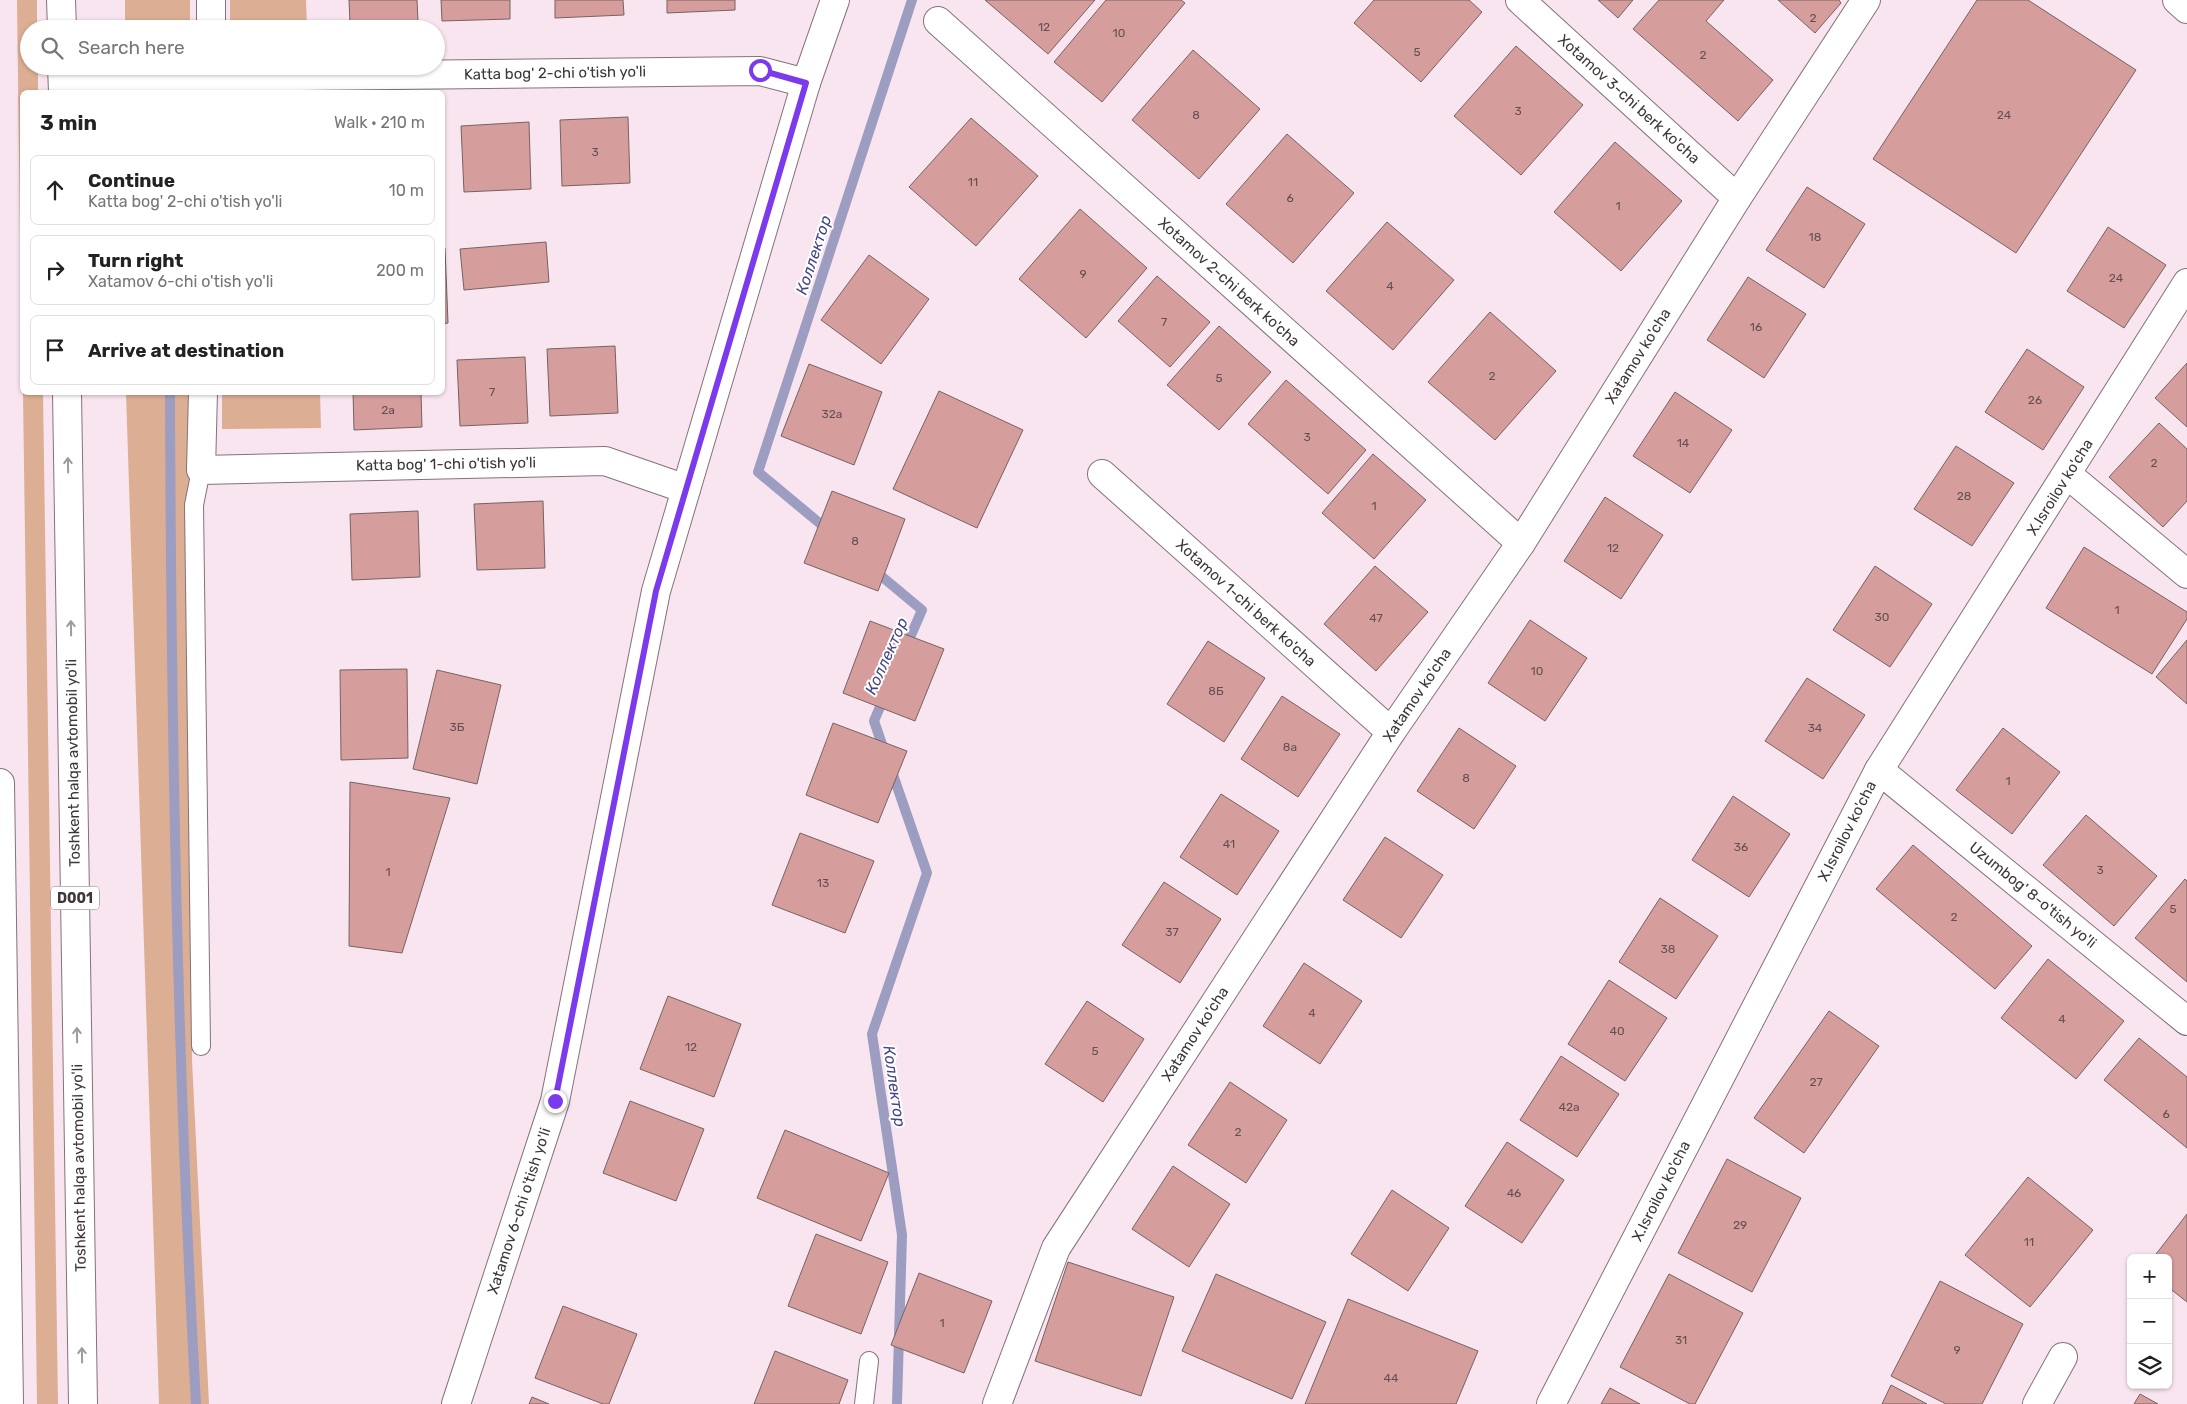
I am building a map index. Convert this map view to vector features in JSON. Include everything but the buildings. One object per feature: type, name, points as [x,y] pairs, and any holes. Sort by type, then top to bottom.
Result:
[{"type":"main road","points":[[61,0],[62,20]]},
{"type":"main road","points":[[211,0],[211,20]]},
{"type":"main road","name":"Xatamov 6-chi o'tish yo'li","points":[[456,1404],[555,1101],[656,591],[806,83],[834,0]]},
{"type":"main road","name":"Xotamov 3-chi berk ko'cha","points":[[1520,0],[1737,198]]},
{"type":"main road","name":"Xatamov ko'cha","points":[[997,1404],[1056,1248],[1391,732],[1521,543],[1737,198],[1866,0]]},
{"type":"main road","points":[[2176,0],[2187,9]]},
{"type":"main road","name":"Xotamov 2-chi berk ko'cha","points":[[938,22],[1521,543]]},
{"type":"main road","name":"Katta bog' 2-chi o'tish yo'li","points":[[62,81],[760,70],[806,83]]},
{"type":"main road","name":"X.Isroilov ko'cha","points":[[1551,1404],[1879,770],[2068,475],[2187,283]]},
{"type":"main road","name":"Toshkent halqa avtomobil yo'li","points":[[67,395],[83,1404]]},
{"type":"main road","points":[[201,470],[203,395]]},
{"type":"main road","name":"Katta bog' 1-chi o'tish yo'li","points":[[201,470],[605,461],[686,489]]},
{"type":"main road","name":"Xotamov 1-chi berk ko'cha","points":[[1102,474],[1391,732]]},
{"type":"main road","points":[[2068,475],[2187,574]]},
{"type":"main road","name":"Uzumbog' 8-o'tish yo'li","points":[[1879,770],[2187,1021]]},
{"type":"main road","points":[[0,783],[9,1404]]},
{"type":"main road","points":[[2038,1404],[2064,1357]]},
{"type":"lane","points":[[201,470],[194,505],[201,1046]]},
{"type":"lane","points":[[864,1404],[869,1361]]},
{"type":"shaded area","points":[[17,0],[37,0],[37,20],[20,20],[20,75],[38,75],[38,90],[20,90],[20,235]]},
{"type":"shaded area","points":[[125,0],[190,0],[190,20],[125,20]]},
{"type":"shaded area","points":[[230,0],[306,0],[307,20],[230,20]]},
{"type":"shaded area","points":[[23,395],[43,395],[58,1404],[37,1404]]},
{"type":"shaded area","points":[[126,395],[193,395],[192,1060],[209,1404],[159,1404]]},
{"type":"shaded area","points":[[222,395],[320,395],[321,428],[222,429]]},
{"type":"waterway","name":"Коллектор","points":[[829,531],[758,472],[912,0]]},
{"type":"waterway","points":[[170,395],[176,898],[189,1278],[196,1404]]},
{"type":"waterway","name":"Коллектор","points":[[874,570],[922,610],[905,649]]},
{"type":"waterway","name":"Коллектор","points":[[885,695],[874,721],[885,753]]},
{"type":"waterway","name":"Коллектор","points":[[891,769],[927,873],[872,1034],[902,1235],[897,1404]]},
{"type":"route","points":[[555,1101],[656,591],[806,83],[760,70]]}]
